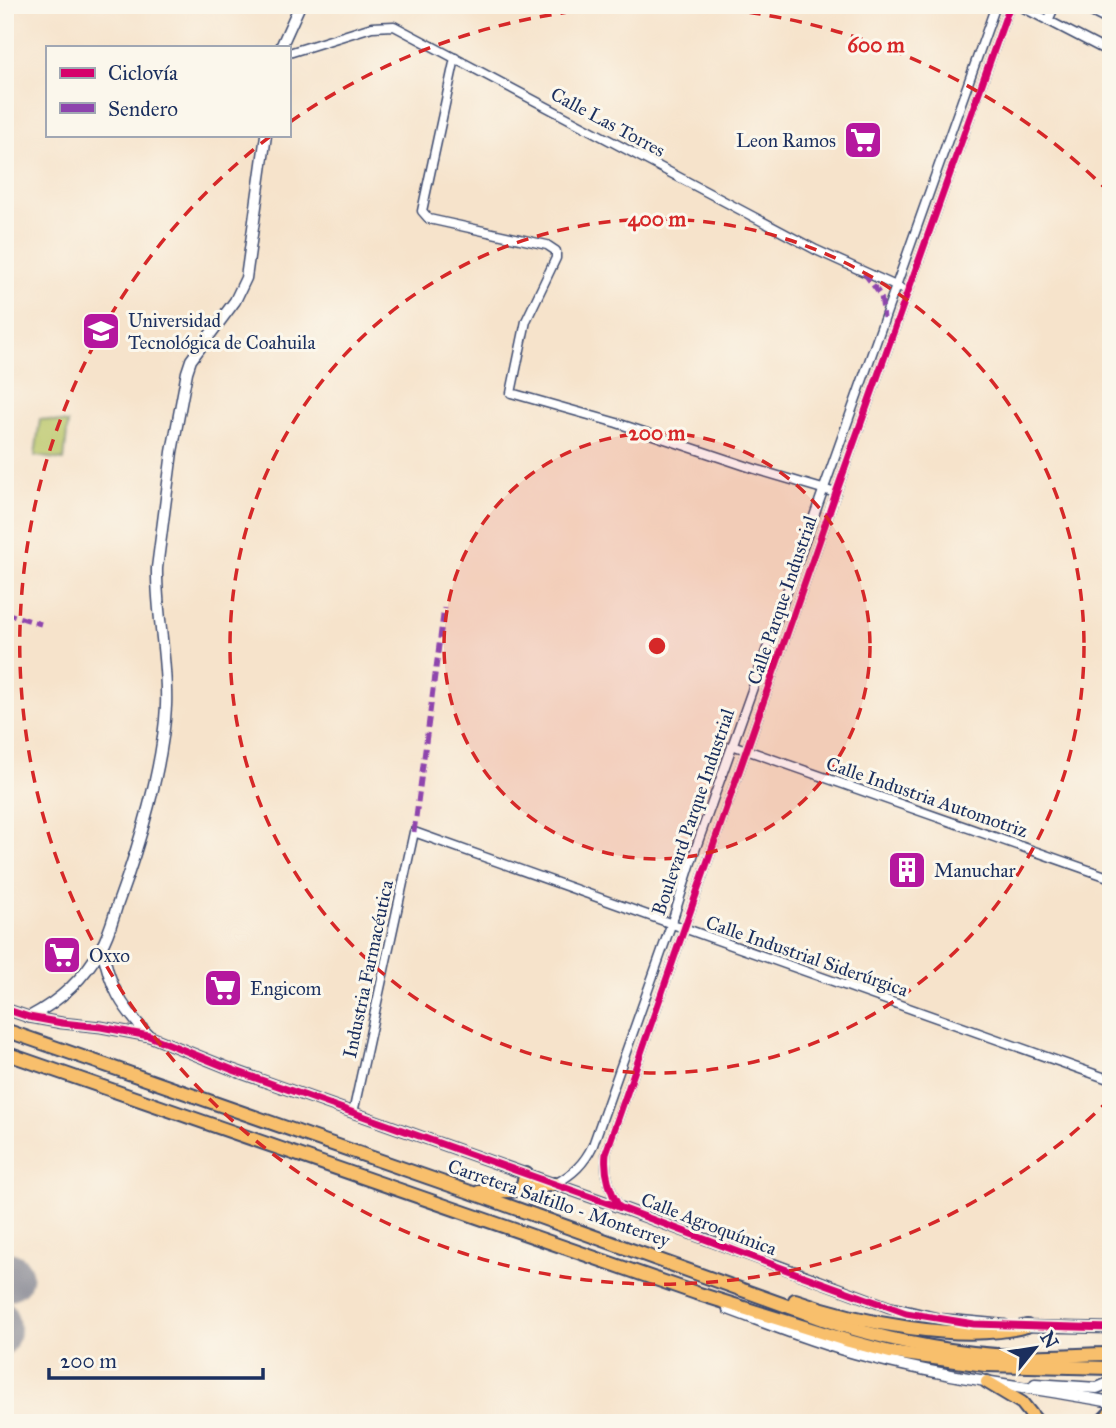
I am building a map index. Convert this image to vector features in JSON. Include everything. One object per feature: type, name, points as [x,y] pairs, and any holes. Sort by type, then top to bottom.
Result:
[{"type":"highway","name":"Carretera Saltillo - Monterrey","points":[[5,1030],[470,1192],[840,1325],[926,1346],[1011,1356],[1106,1354]]},
{"type":"highway","points":[[5,1053],[696,1293],[890,1352],[985,1365],[1105,1368]]},
{"type":"highway","points":[[521,1190],[526,1174]]},
{"type":"highway","points":[[470,1192],[521,1190],[555,1184]]},
{"type":"highway","points":[[767,1298],[787,1298],[866,1320],[921,1328],[985,1332],[1010,1331],[1027,1326]]},
{"type":"highway","points":[[987,1381],[1022,1403],[1038,1423]]},
{"type":"highway","points":[[1100,1423],[1111,1412]]},
{"type":"street","points":[[281,46],[300,5]]},
{"type":"street","points":[[895,286],[996,5]]},
{"type":"street","name":"Calle Parque Industrial","points":[[619,1207],[609,1185],[605,1163],[611,1138],[646,1042],[682,929],[1010,5]]},
{"type":"street","points":[[1017,5],[1111,53]]},
{"type":"street","points":[[1048,21],[1055,5]]},
{"type":"street","points":[[1078,5],[1111,22]]},
{"type":"street","name":"Calle Las Torres","points":[[290,53],[372,27],[386,25],[402,30],[816,250],[908,292]]},
{"type":"street","points":[[456,58],[422,211],[429,219],[547,245],[556,251],[556,258],[526,321],[511,393],[617,423],[836,493]]},
{"type":"street","points":[[29,1017],[46,1008],[70,989],[102,946],[138,840],[163,742],[166,674],[157,594],[157,568],[172,452],[191,360],[235,301],[246,278],[266,136]]},
{"type":"street","points":[[945,146],[958,150]]},
{"type":"street","name":"Boulevard Parque Industrial","points":[[555,1184],[569,1176],[586,1160],[598,1133],[671,925],[692,856],[895,286]]},
{"type":"street","name":"Calle Industria Automotriz","points":[[733,745],[1111,878]]},
{"type":"street","name":"Calle Industrial Siderúrgica","points":[[414,832],[1111,1080]]},
{"type":"street","name":"Industria Farmacéutica","points":[[353,1113],[414,832]]},
{"type":"street","points":[[102,946],[105,964],[121,1003],[149,1036]]},
{"type":"street","points":[[5,1009],[29,1017],[149,1036]]},
{"type":"street","name":"Calle Agroquímica","points":[[149,1036],[233,1070],[619,1207],[906,1313],[965,1323],[1111,1328]]},
{"type":"street","points":[[632,1037],[646,1042]]},
{"type":"street","points":[[614,1085],[628,1090]]},
{"type":"street","points":[[598,1133],[611,1138]]},
{"type":"street","points":[[696,1293],[709,1302],[852,1353],[987,1381],[1111,1402]]},
{"type":"street","points":[[1094,1328],[1111,1338]]},
{"type":"street","points":[[1021,1386],[1043,1384],[1097,1388],[1111,1382]]},
{"type":"green space","points":[[40,419],[68,423],[64,460],[35,456]]},
{"type":"taxiway","points":[[5,1310],[11,1328],[5,1346]]},
{"type":"runway","points":[[5,1278],[9,1276]]},
{"type":"marked path","points":[[864,273],[881,296],[884,318]]},
{"type":"marked path","points":[[414,832],[444,608]]},
{"type":"marked path","points":[[5,613],[41,624]]},
{"type":"cycle path","points":[[619,1207],[608,1181],[606,1153],[836,493],[1010,5]]},
{"type":"cycle path","points":[[5,1009],[29,1017],[149,1036],[233,1070],[619,1207],[906,1313],[974,1324],[1111,1328]]},
{"type":"place","name":"Leon Ramos","points":[[863,140]]},
{"type":"place","name":"Universidad Tecnológica de Coahuila","points":[[101,331]]},
{"type":"place","name":"Manuchar","points":[[907,870]]},
{"type":"place","name":"Oxxo","points":[[62,955]]},
{"type":"place","name":"Engicom","points":[[223,988]]}]
